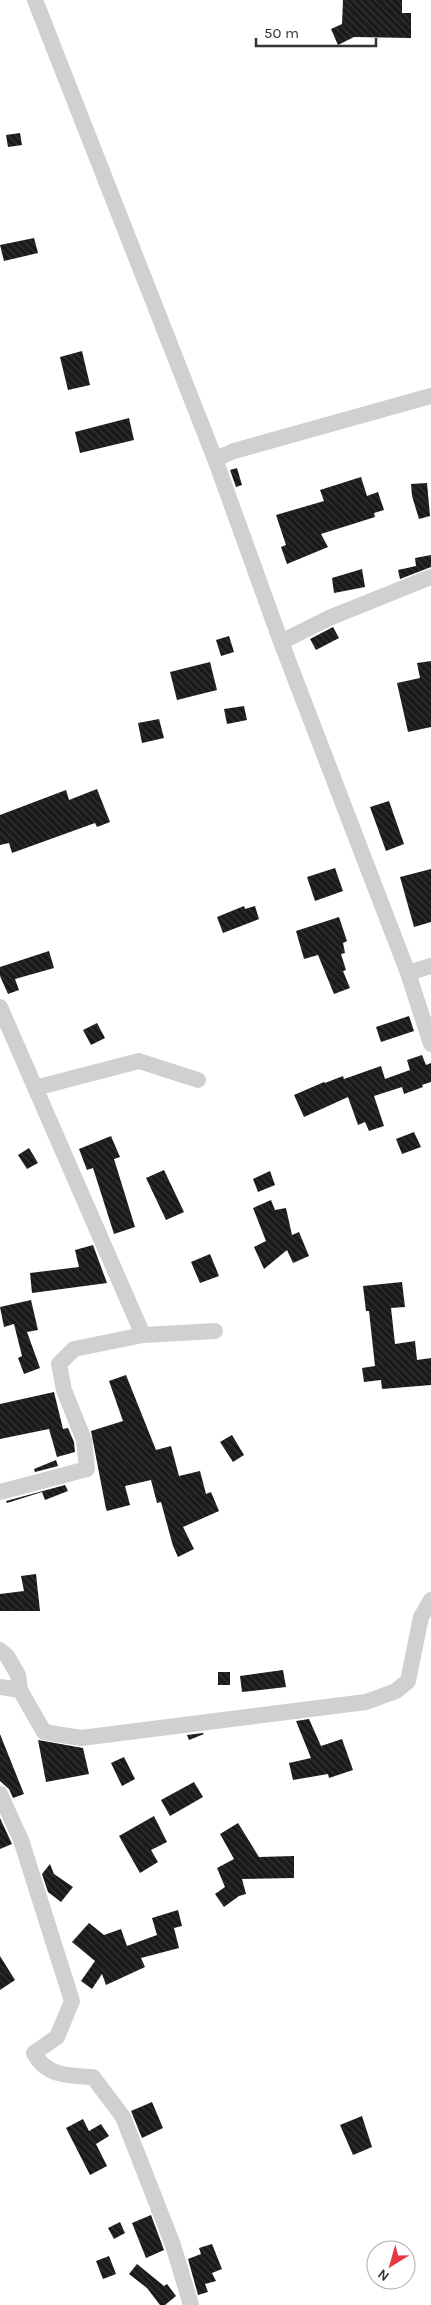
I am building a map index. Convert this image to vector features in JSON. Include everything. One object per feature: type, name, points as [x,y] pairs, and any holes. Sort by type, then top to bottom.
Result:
[{"type":"street","points":[[35,0],[215,459],[282,642],[408,973],[431,1044]]},
{"type":"street","points":[[215,459],[234,451],[431,396]]},
{"type":"street","points":[[282,642],[329,618],[431,578]]},
{"type":"street","points":[[408,973],[431,966]]},
{"type":"street","points":[[0,1007],[143,1335]]},
{"type":"street","points":[[36,1088],[139,1061],[198,1080]]},
{"type":"street","points":[[0,1492],[87,1468],[84,1440],[64,1390],[60,1364],[74,1349],[143,1335],[215,1331]]},
{"type":"street","points":[[0,1650],[8,1656],[18,1675],[20,1690],[44,1732],[81,1738],[366,1702],[396,1691],[408,1681],[421,1617],[431,1600]]},
{"type":"street","points":[[0,1687],[20,1690]]},
{"type":"street","points":[[0,1794],[21,1840],[72,2001],[57,2037],[34,2053],[40,2065],[64,2075],[92,2077],[123,2116],[173,2246],[191,2305]]},
{"type":"building","points":[[343,0],[402,0],[402,13],[411,13],[411,38],[354,37],[338,45],[331,29],[342,24]]},
{"type":"building","points":[[20,133],[22,145],[8,147],[6,135]]},
{"type":"building","points":[[34,238],[38,253],[4,261],[0,245]]},
{"type":"building","points":[[82,351],[90,385],[68,390],[60,357]]},
{"type":"building","points":[[129,418],[134,440],[80,453],[75,432]]},
{"type":"building","points":[[237,468],[242,485],[236,487],[230,470]]},
{"type":"building","points":[[361,477],[367,496],[378,492],[384,510],[374,513],[375,517],[321,534],[328,547],[287,564],[281,547],[286,545],[276,515],[324,501],[320,490]]},
{"type":"building","points":[[427,483],[430,516],[419,519],[412,496],[411,484]]},
{"type":"building","points":[[431,555],[431,567],[400,579],[398,570],[416,566],[415,558]]},
{"type":"building","points":[[362,569],[365,587],[334,593],[332,578]]},
{"type":"building","points":[[333,627],[339,638],[316,650],[310,639]]},
{"type":"building","points":[[229,636],[234,652],[221,656],[216,640]]},
{"type":"building","points":[[431,661],[431,727],[408,732],[397,683],[420,678],[417,663]]},
{"type":"building","points":[[210,662],[217,690],[177,700],[170,672]]},
{"type":"building","points":[[244,706],[247,720],[227,724],[224,709]]},
{"type":"building","points":[[159,719],[164,738],[142,743],[138,723]]},
{"type":"building","points":[[97,789],[110,822],[97,827],[95,823],[12,853],[9,843],[0,845],[0,815],[66,790],[69,800]]},
{"type":"building","points":[[389,801],[404,844],[386,851],[370,807]]},
{"type":"building","points":[[335,868],[343,891],[315,901],[307,877]]},
{"type":"building","points":[[431,869],[431,922],[414,927],[400,877]]},
{"type":"building","points":[[244,906],[245,909],[255,906],[259,919],[223,933],[217,917]]},
{"type":"building","points":[[339,917],[347,941],[343,943],[345,953],[341,954],[346,970],[343,971],[350,988],[334,994],[318,955],[304,959],[296,931]]},
{"type":"building","points":[[49,951],[54,968],[15,979],[19,990],[8,994],[0,976],[0,967]]},
{"type":"building","points":[[409,1016],[414,1031],[381,1042],[376,1027]]},
{"type":"building","points":[[97,1023],[105,1038],[91,1045],[83,1030]]},
{"type":"building","points":[[422,1055],[426,1065],[431,1063],[431,1082],[404,1094],[402,1087],[374,1096],[384,1126],[369,1131],[365,1122],[358,1125],[348,1097],[304,1117],[294,1095],[324,1082],[343,1076],[344,1079],[381,1066],[385,1079],[410,1070],[407,1060]]},
{"type":"building","points":[[414,1132],[421,1147],[402,1154],[396,1139]]},
{"type":"building","points":[[111,1136],[120,1157],[114,1159],[135,1227],[114,1234],[93,1168],[87,1170],[79,1149]]},
{"type":"building","points":[[29,1148],[38,1163],[27,1169],[18,1155]]},
{"type":"building","points":[[164,1170],[184,1212],[166,1220],[146,1178]]},
{"type":"building","points":[[270,1171],[275,1185],[258,1192],[253,1179]]},
{"type":"building","points":[[271,1200],[275,1210],[286,1208],[292,1235],[299,1232],[309,1256],[293,1263],[287,1250],[264,1269],[254,1247],[266,1241],[253,1208]]},
{"type":"building","points":[[93,1245],[107,1283],[32,1293],[30,1273],[79,1267],[75,1250]]},
{"type":"building","points":[[210,1254],[219,1276],[200,1283],[191,1262]]},
{"type":"building","points":[[402,1282],[405,1307],[391,1308],[395,1344],[415,1341],[417,1360],[431,1358],[431,1385],[382,1389],[381,1380],[364,1382],[362,1368],[375,1366],[369,1311],[366,1311],[363,1286]]},
{"type":"building","points":[[31,1300],[38,1330],[27,1332],[40,1368],[24,1374],[18,1358],[22,1356],[14,1324],[4,1327],[0,1307]]},
{"type":"building","points":[[126,1375],[156,1450],[171,1446],[179,1476],[200,1471],[206,1494],[211,1492],[219,1511],[183,1527],[194,1549],[178,1557],[173,1546],[161,1502],[157,1503],[151,1480],[125,1486],[130,1505],[107,1511],[106,1509],[91,1431],[123,1421],[109,1381]]},
{"type":"building","points":[[54,1392],[63,1429],[68,1428],[74,1442],[75,1452],[57,1457],[49,1429],[0,1439],[0,1404]]},
{"type":"building","points":[[232,1435],[244,1455],[233,1462],[220,1442]]},
{"type":"building","points":[[56,1460],[58,1466],[20,1476],[35,1472],[34,1469]]},
{"type":"building","points":[[65,1485],[68,1491],[45,1500],[42,1492],[7,1503],[6,1501]]},
{"type":"building","points":[[36,1574],[40,1611],[0,1611],[0,1594],[24,1591],[21,1576]]},
{"type":"building","points":[[283,1670],[286,1687],[242,1692],[240,1676]]},
{"type":"building","points":[[218,1672],[230,1672],[230,1685],[218,1685]]},
{"type":"building","points":[[309,1719],[321,1746],[342,1739],[353,1770],[329,1778],[328,1774],[293,1780],[289,1763],[311,1758],[296,1721]]},
{"type":"building","points":[[203,1733],[189,1740],[187,1735]]},
{"type":"building","points":[[0,1734],[24,1794],[13,1798],[9,1789],[0,1781]]},
{"type":"building","points":[[38,1740],[83,1748],[89,1774],[46,1782]]},
{"type":"building","points":[[124,1757],[135,1779],[122,1786],[111,1763]]},
{"type":"building","points":[[194,1782],[203,1797],[170,1816],[161,1800]]},
{"type":"building","points":[[154,1816],[167,1842],[151,1850],[158,1862],[140,1873],[119,1836]]},
{"type":"building","points":[[0,1818],[12,1844],[0,1849]]},
{"type":"building","points":[[238,1823],[259,1857],[294,1856],[294,1878],[242,1879],[246,1894],[239,1896],[224,1907],[215,1894],[225,1887],[217,1868],[234,1859],[220,1834]]},
{"type":"building","points":[[50,1864],[54,1874],[73,1887],[61,1902],[48,1892],[42,1874]]},
{"type":"building","points":[[178,1910],[182,1926],[174,1928],[179,1948],[141,1958],[145,1967],[106,1985],[102,1974],[92,1989],[81,1981],[95,1961],[72,1942],[89,1923],[104,1935],[121,1929],[127,1946],[157,1935],[152,1918]]},
{"type":"building","points":[[0,1956],[15,1980],[0,1990]]},
{"type":"building","points":[[152,2102],[163,2128],[142,2138],[131,2111]]},
{"type":"building","points":[[362,2116],[372,2147],[353,2155],[340,2125]]},
{"type":"building","points":[[83,2119],[89,2131],[101,2124],[109,2136],[96,2144],[107,2166],[90,2175],[66,2128]]},
{"type":"building","points":[[151,2215],[164,2250],[146,2258],[132,2223]]},
{"type":"building","points":[[120,2222],[125,2233],[114,2239],[108,2228]]},
{"type":"building","points":[[212,2244],[222,2269],[212,2273],[216,2281],[205,2284],[208,2292],[198,2295],[188,2259],[201,2254],[199,2248]]},
{"type":"building","points":[[109,2256],[116,2274],[103,2279],[96,2261]]},
{"type":"building","points":[[137,2264],[164,2286],[167,2284],[176,2296],[165,2305],[160,2305],[147,2288],[129,2274]]}]
